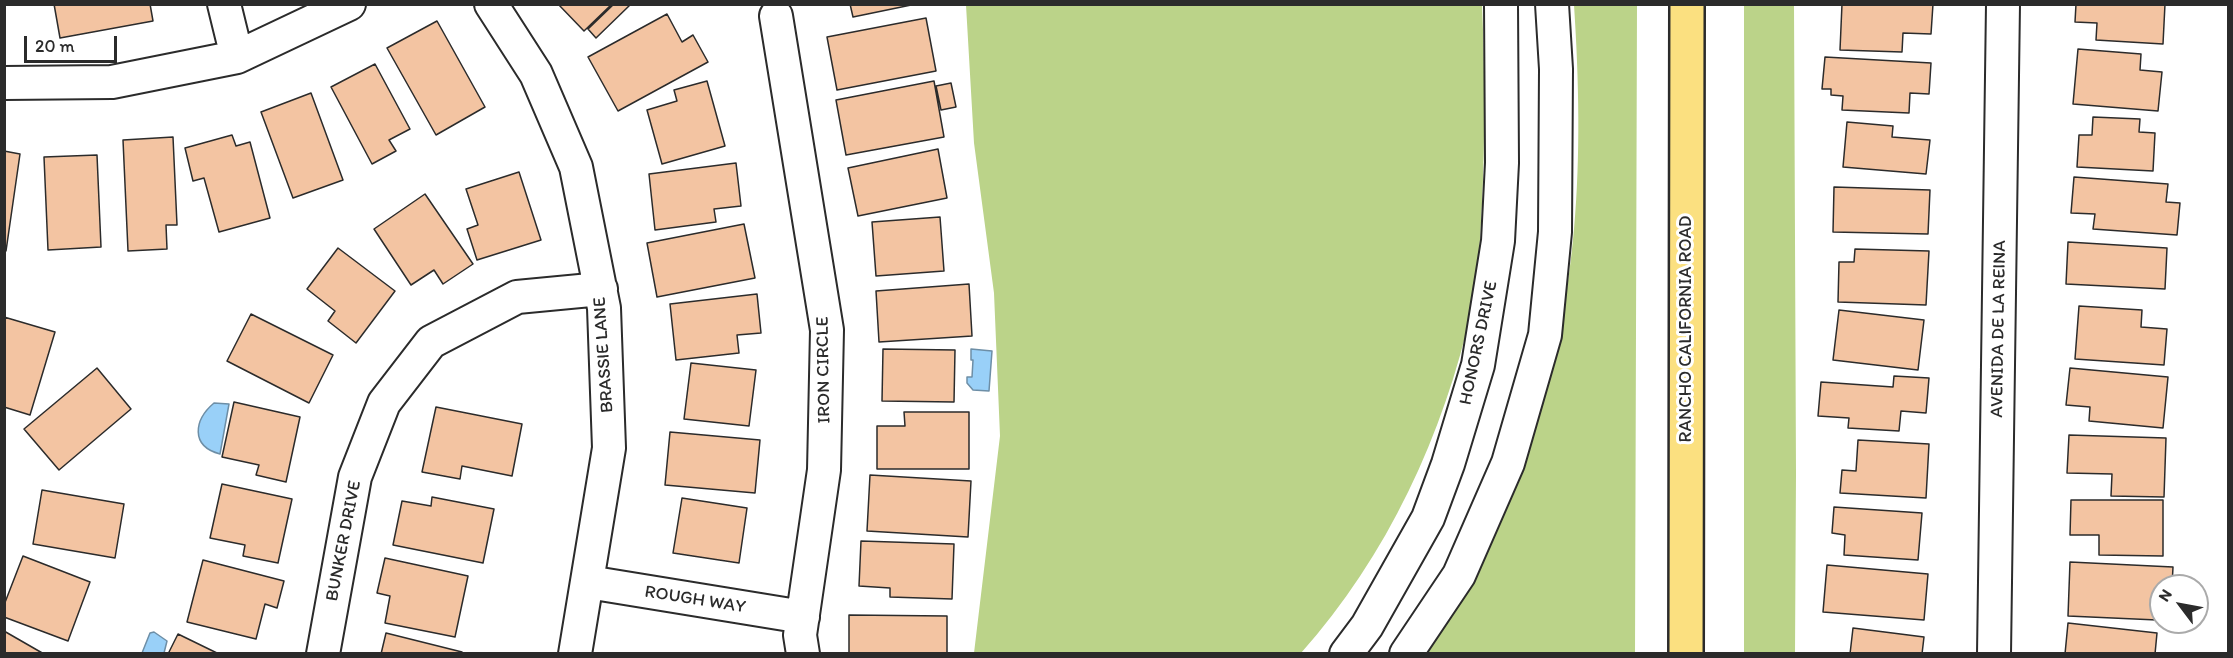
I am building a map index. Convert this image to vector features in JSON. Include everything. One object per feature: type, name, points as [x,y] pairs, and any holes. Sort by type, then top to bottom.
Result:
[{"type":"main road","name":"RANCHO CALIFORNIA ROAD","points":[[1686,654],[1687,4]]},
{"type":"street","points":[[224,4],[237,57]]},
{"type":"street","points":[[4,83],[112,82],[237,57],[349,4]]},
{"type":"street","name":"BRASSIE LANE","points":[[491,4],[536,74],[576,167],[604,308],[609,448],[575,654]]},
{"type":"street","name":"HONORS DRIVE","points":[[1347,653],[1367,626],[1428,518],[1448,464],[1478,364],[1498,241],[1502,163],[1502,4]]},
{"type":"street","points":[[1406,654],[1458,574],[1508,463],[1545,335],[1555,232],[1556,69],[1552,4]]},
{"type":"street","name":"AVENIDA DE LA REINA","points":[[1995,654],[2003,4]]},
{"type":"street","name":"IRON CIRCLE","points":[[776,16],[827,330],[824,470],[800,635],[803,654]]},
{"type":"street","name":"BUNKER DRIVE","points":[[323,654],[355,477],[384,403],[431,342],[517,297],[600,289]]},
{"type":"street","name":"ROUGH WAY","points":[[588,582],[803,617]]},
{"type":"green space","points":[[966,5],[1482,5],[1484,129],[1480,243],[1472,308],[1460,355],[1446,402],[1428,447],[1386,535],[1332,616],[1301,653],[974,653],[1000,436],[994,293],[974,143]]},
{"type":"green space","points":[[1574,5],[1637,5],[1635,653],[1425,654],[1514,486],[1545,393],[1558,338],[1568,284],[1577,173],[1577,62]]},
{"type":"green space","points":[[1744,5],[1794,5],[1795,653],[1744,653]]},
{"type":"water","points":[[971,349],[992,351],[989,391],[973,390],[967,383],[967,377],[972,377]]},
{"type":"water","points":[[214,403],[229,404],[220,454],[204,445],[198,432],[202,417]]},
{"type":"water","points":[[154,632],[167,641],[164,653],[142,653],[150,633]]},
{"type":"building","points":[[54,4],[150,4],[153,21],[60,38]]},
{"type":"building","points":[[558,4],[612,4],[584,31]]},
{"type":"building","points":[[614,4],[630,5],[596,38],[588,29]]},
{"type":"building","points":[[850,4],[916,4],[853,17]]},
{"type":"building","points":[[1842,4],[1933,4],[1931,34],[1903,33],[1902,52],[1840,50]]},
{"type":"building","points":[[2076,4],[2165,4],[2163,44],[2096,40],[2097,23],[2075,22]]},
{"type":"building","points":[[667,14],[682,42],[693,35],[708,62],[618,111],[588,57]]},
{"type":"building","points":[[926,18],[936,71],[837,90],[827,37]]},
{"type":"building","points":[[437,21],[485,107],[436,135],[387,48]]},
{"type":"building","points":[[2078,49],[2141,54],[2140,70],[2162,72],[2158,111],[2073,104]]},
{"type":"building","points":[[1825,57],[1931,63],[1929,94],[1910,93],[1909,113],[1842,110],[1843,96],[1831,95],[1831,89],[1822,89]]},
{"type":"building","points":[[375,64],[410,129],[389,140],[396,151],[372,164],[331,87]]},
{"type":"building","points":[[707,81],[725,146],[662,164],[647,110],[677,101],[674,90]]},
{"type":"building","points":[[934,81],[944,137],[846,155],[836,100]]},
{"type":"building","points":[[951,83],[956,107],[941,110],[936,86]]},
{"type":"building","points":[[311,93],[343,180],[293,198],[261,112]]},
{"type":"building","points":[[2093,117],[2140,119],[2139,132],[2155,133],[2153,171],[2077,167],[2079,135],[2092,135]]},
{"type":"building","points":[[1847,122],[1893,126],[1892,137],[1930,140],[1926,174],[1843,167]]},
{"type":"building","points":[[232,135],[236,146],[250,142],[270,218],[219,232],[204,178],[193,181],[185,148]]},
{"type":"building","points":[[173,137],[177,225],[166,225],[167,249],[128,251],[123,140]]},
{"type":"building","points":[[938,149],[947,198],[858,216],[848,168]]},
{"type":"building","points":[[4,151],[20,154],[6,251],[4,251]]},
{"type":"building","points":[[97,155],[101,247],[48,250],[44,157]]},
{"type":"building","points":[[736,163],[741,206],[714,209],[716,222],[655,230],[649,174]]},
{"type":"building","points":[[519,172],[541,240],[477,260],[467,229],[478,225],[466,189]]},
{"type":"building","points":[[2074,177],[2168,184],[2166,202],[2180,203],[2177,235],[2093,229],[2095,214],[2071,213]]},
{"type":"building","points":[[1834,187],[1930,190],[1928,234],[1833,232]]},
{"type":"building","points":[[425,194],[473,264],[443,284],[434,270],[411,285],[374,229]]},
{"type":"building","points":[[940,217],[944,271],[876,276],[872,222]]},
{"type":"building","points":[[744,224],[755,278],[657,297],[647,243]]},
{"type":"building","points":[[2068,242],[2167,248],[2165,289],[2066,284]]},
{"type":"building","points":[[338,248],[395,291],[356,343],[328,321],[335,311],[307,289]]},
{"type":"building","points":[[1855,249],[1929,251],[1926,305],[1838,302],[1839,262],[1854,262]]},
{"type":"building","points":[[969,284],[972,336],[879,342],[876,291]]},
{"type":"building","points":[[757,294],[761,333],[737,335],[739,353],[676,360],[670,304]]},
{"type":"building","points":[[2079,306],[2142,310],[2141,327],[2167,329],[2164,365],[2075,359]]},
{"type":"building","points":[[1839,310],[1924,320],[1918,370],[1833,360]]},
{"type":"building","points":[[251,314],[333,355],[309,403],[227,361]]},
{"type":"building","points":[[4,317],[55,332],[30,415],[4,407]]},
{"type":"building","points":[[883,349],[955,350],[954,402],[882,401]]},
{"type":"building","points":[[691,363],[756,370],[749,426],[684,419]]},
{"type":"building","points":[[97,368],[131,409],[59,470],[24,429]]},
{"type":"building","points":[[2070,368],[2168,377],[2163,428],[2089,421],[2090,407],[2066,405]]},
{"type":"building","points":[[1894,376],[1929,378],[1926,413],[1901,411],[1899,431],[1848,428],[1849,418],[1818,416],[1821,382],[1893,387]]},
{"type":"building","points":[[234,402],[300,417],[286,482],[256,475],[259,465],[222,457]]},
{"type":"building","points":[[436,407],[522,424],[512,476],[462,466],[460,479],[422,472]]},
{"type":"building","points":[[904,412],[969,412],[969,469],[877,469],[877,426],[905,426]]},
{"type":"building","points":[[670,432],[760,440],[755,493],[665,485]]},
{"type":"building","points":[[2069,435],[2166,438],[2164,497],[2111,496],[2112,474],[2067,473]]},
{"type":"building","points":[[1858,440],[1929,444],[1926,498],[1840,493],[1842,470],[1856,471]]},
{"type":"building","points":[[870,475],[971,481],[968,537],[867,531]]},
{"type":"building","points":[[222,484],[292,499],[278,563],[243,556],[245,545],[210,538]]},
{"type":"building","points":[[42,490],[124,504],[115,558],[33,544]]},
{"type":"building","points":[[432,497],[494,509],[483,563],[393,545],[402,501],[431,506]]},
{"type":"building","points":[[682,498],[747,508],[739,563],[673,553]]},
{"type":"building","points":[[2071,500],[2163,500],[2163,556],[2099,555],[2099,535],[2070,535]]},
{"type":"building","points":[[1834,507],[1922,513],[1918,560],[1844,555],[1845,535],[1832,533]]},
{"type":"building","points":[[861,541],[954,544],[952,599],[890,597],[890,588],[859,586]]},
{"type":"building","points":[[23,556],[90,582],[68,641],[4,617],[4,605]]},
{"type":"building","points":[[385,558],[468,576],[455,637],[385,623],[390,596],[377,593]]},
{"type":"building","points":[[203,560],[284,581],[277,608],[265,604],[256,639],[187,622]]},
{"type":"building","points":[[2070,562],[2173,567],[2173,574],[2149,574],[2149,620],[2068,616]]},
{"type":"building","points":[[1827,565],[1928,574],[1924,620],[1823,612]]},
{"type":"building","points":[[849,615],[947,616],[947,654],[849,654]]},
{"type":"building","points":[[2068,623],[2157,634],[2155,654],[2065,654]]},
{"type":"building","points":[[1853,628],[1924,637],[1922,654],[1850,654]]},
{"type":"building","points":[[4,631],[44,654],[4,654]]},
{"type":"building","points":[[386,633],[462,652],[462,654],[381,654]]},
{"type":"building","points":[[178,634],[219,654],[168,654]]}]
